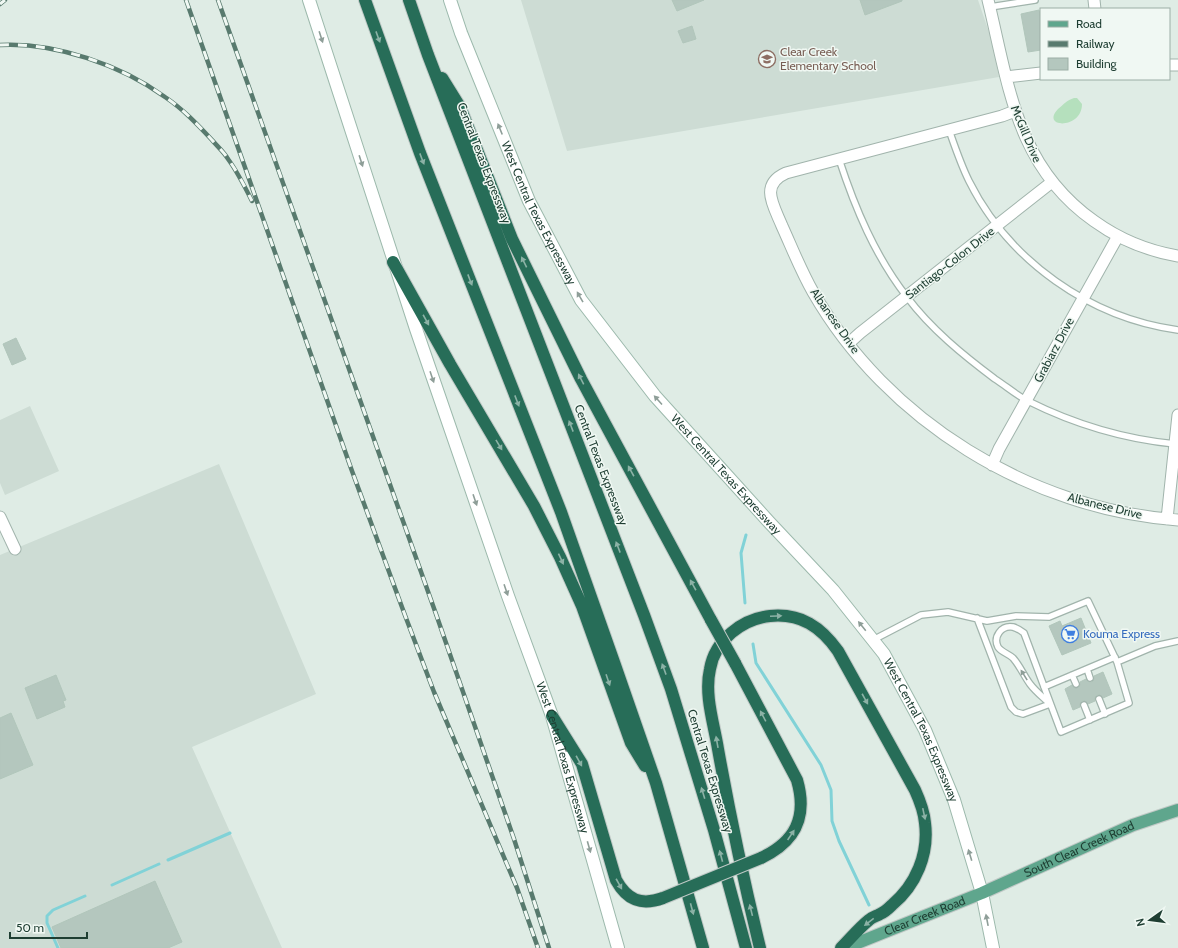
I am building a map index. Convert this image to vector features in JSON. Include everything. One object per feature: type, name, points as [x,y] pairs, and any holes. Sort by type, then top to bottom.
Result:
[{"type":"highway","points":[[365,0],[420,153],[561,512],[656,783],[703,948]]},
{"type":"highway","name":"Central Texas Expressway","points":[[409,0],[428,55],[663,667],[714,830],[746,948]]},
{"type":"highway","points":[[428,55],[460,107],[512,238],[581,379],[797,780],[801,793],[801,808],[798,821],[792,834],[783,845],[761,858],[653,902],[636,900],[628,896],[621,889],[616,880],[582,764],[552,716]]},
{"type":"highway","points":[[393,262],[450,364],[534,506],[560,557],[582,606],[631,743],[656,783]]},
{"type":"highway","points":[[760,948],[741,870],[714,728],[708,683],[710,668],[714,656],[728,635],[751,620],[781,615],[806,622],[818,628],[830,638],[915,790],[922,807],[925,822],[926,838],[924,853],[919,870],[910,885],[894,904],[882,914],[870,919],[841,948]]},
{"type":"main road","name":"West Central Texas Expressway","points":[[309,0],[393,262],[493,553],[552,716],[618,948]]},
{"type":"main road","name":"West Central Texas Expressway","points":[[450,0],[461,33],[529,201],[581,300],[655,396],[833,590],[884,654],[925,730],[954,800],[982,893],[993,948]]},
{"type":"main road","name":"South Clear Creek Road","points":[[982,893],[1133,825],[1178,810]]},
{"type":"main road","name":"Clear Creek Road","points":[[845,948],[982,893]]},
{"type":"street","name":"McGill Drive","points":[[989,3],[1015,111],[1034,156],[1052,182],[1080,212],[1104,228],[1118,236],[1143,246],[1178,256]]},
{"type":"street","points":[[1006,77],[1040,73]]},
{"type":"street","name":"Albanese Drive","points":[[1015,111],[786,173],[779,176],[771,186],[770,192],[774,206],[792,250],[813,291],[849,343],[883,383],[905,404],[953,441],[992,465],[1035,486],[1075,500],[1129,514],[1173,520]]},
{"type":"street","name":"Santiago-Colon Drive","points":[[849,343],[1052,182]]},
{"type":"street","name":"Grabiarz Drive","points":[[992,465],[999,449],[1082,298],[1118,236]]},
{"type":"street","points":[[1173,520],[1175,444],[1178,415]]},
{"type":"street","points":[[0,517],[15,549]]},
{"type":"lane","points":[[989,3],[1035,0]]},
{"type":"lane","points":[[949,130],[957,154],[969,181],[983,205],[1017,249],[1041,271],[1064,288],[1082,298],[1127,318],[1164,328],[1178,330]]},
{"type":"lane","points":[[839,159],[852,200],[870,239],[907,297],[950,344],[973,363],[1027,400],[1109,433],[1150,442],[1175,444]]},
{"type":"lane","points":[[873,640],[921,615],[948,612],[987,620],[1016,616],[1049,617],[1088,601],[1116,660],[1129,703],[1062,732],[1024,633],[1012,627],[1000,630],[997,635],[999,648],[1013,658],[1030,684],[1050,704]]},
{"type":"lane","points":[[977,618],[1011,707],[1016,712],[1023,714],[1050,704]]},
{"type":"lane","points":[[1044,688],[1087,669],[1155,646],[1178,641]]},
{"type":"lane","points":[[1087,669],[1090,678]]},
{"type":"lane","points":[[1072,675],[1076,684]]},
{"type":"lane","points":[[1099,699],[1105,714]]},
{"type":"lane","points":[[1084,705],[1090,720]]},
{"type":"shaded area","name":"Clear Creek Elementary School","points":[[521,0],[978,0],[992,41],[999,77],[567,151]]},
{"type":"shaded area","points":[[30,406],[59,471],[5,495],[0,483],[0,420]]},
{"type":"shaded area","points":[[219,464],[316,694],[192,747],[282,948],[0,948],[0,555]]},
{"type":"green space","points":[[1077,98],[1082,104],[1080,112],[1076,118],[1070,122],[1063,123],[1058,123],[1054,120],[1054,115],[1058,109],[1067,101]]},
{"type":"building","points":[[672,0],[704,0],[677,11]]},
{"type":"building","points":[[860,0],[902,0],[902,1],[865,15]]},
{"type":"building","points":[[1039,10],[1040,50],[1028,52],[1021,14]]},
{"type":"building","points":[[692,26],[696,39],[683,43],[678,31]]},
{"type":"building","points":[[16,338],[26,359],[12,365],[3,344]]},
{"type":"building","name":"Kouma Express","points":[[1081,618],[1091,643],[1062,655],[1049,626],[1060,621],[1062,626]]},
{"type":"building","name":"Kouma Express","points":[[1103,672],[1112,694],[1103,698],[1100,695],[1097,695],[1095,701],[1088,704],[1085,701],[1082,701],[1080,707],[1073,710],[1065,689],[1072,685],[1074,688],[1077,688],[1080,686],[1080,682],[1086,679],[1089,682],[1092,682],[1094,676]]},
{"type":"building","points":[[56,675],[66,700],[63,701],[65,707],[37,719],[25,688]]},
{"type":"building","points":[[11,713],[33,765],[0,779],[0,718]]},
{"type":"building","points":[[155,881],[182,942],[168,948],[61,948],[52,927]]},
{"type":"waterway","points":[[745,603],[741,553],[746,535]]},
{"type":"waterway","points":[[753,644],[756,663],[821,765],[831,790],[832,821],[839,841],[869,905]]},
{"type":"waterway","points":[[168,860],[230,833]]},
{"type":"waterway","points":[[112,885],[159,864]]},
{"type":"waterway","points":[[58,948],[47,923],[47,916],[53,910],[85,896]]},
{"type":"railway","points":[[0,4],[5,0]]},
{"type":"railway","points":[[186,0],[352,471],[406,618],[434,692],[517,888],[538,948]]},
{"type":"railway","points":[[218,0],[436,614],[514,839],[549,948]]},
{"type":"railway","points":[[0,45],[43,47],[65,52],[108,66],[148,85],[184,112],[220,149],[235,169],[252,201]]},
{"type":"place","name":"Clear Creek Elementary School","points":[[767,59]]},
{"type":"place","name":"Kouma Express","points":[[1070,634]]}]
